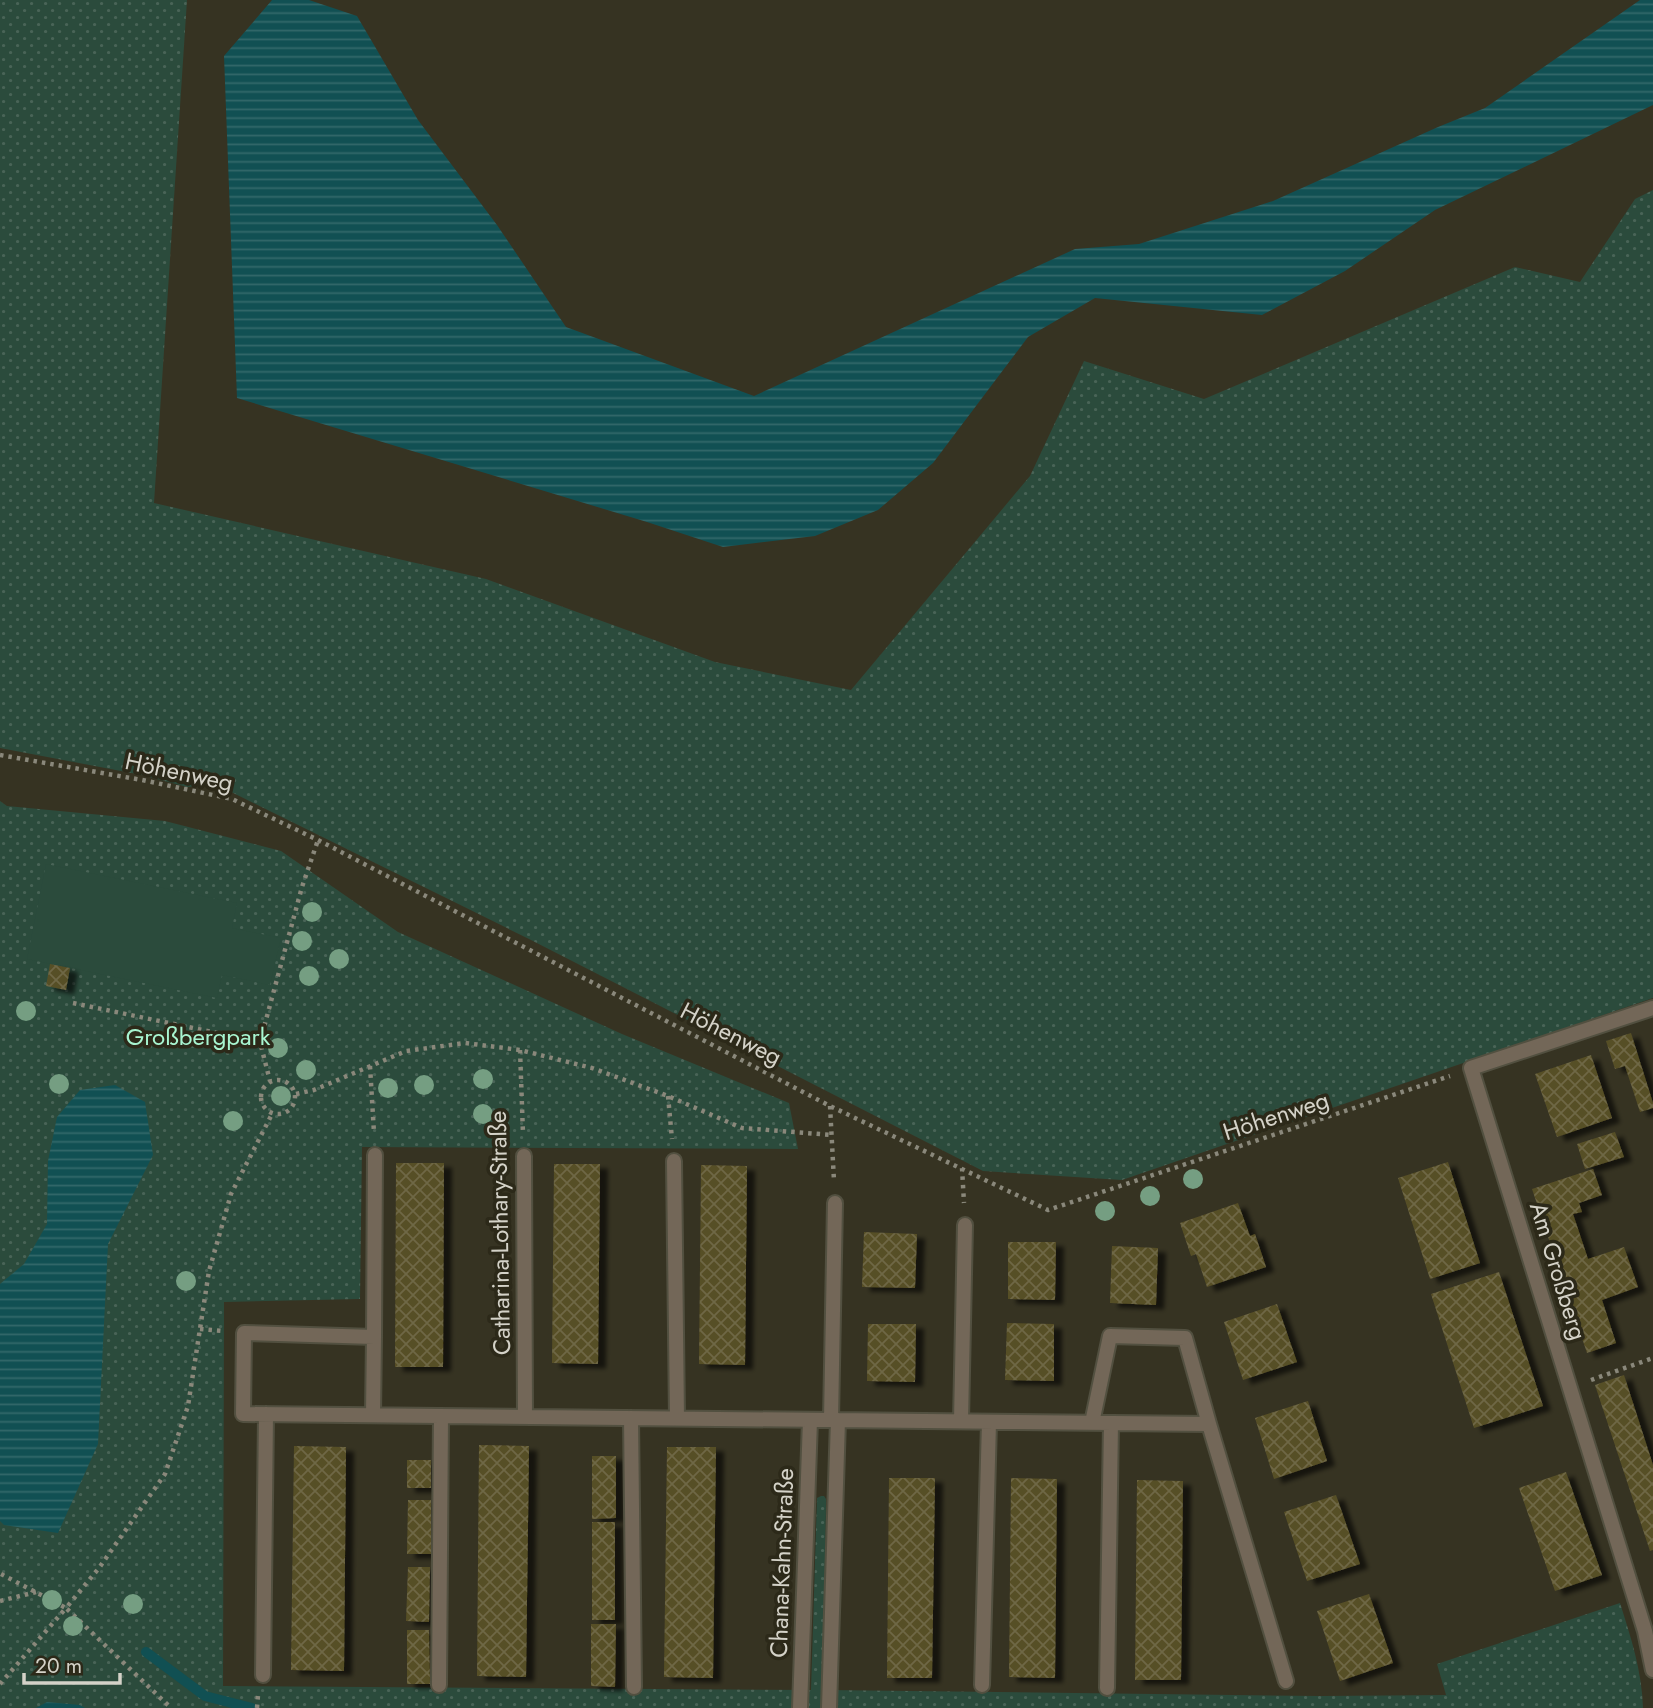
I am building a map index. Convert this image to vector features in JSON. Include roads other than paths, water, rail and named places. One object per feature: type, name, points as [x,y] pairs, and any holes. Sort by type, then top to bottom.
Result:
[{"type":"street","name":"Am Großberg","points":[[1653,1008],[1471,1068],[1645,1631],[1653,1670]]},
{"type":"street","points":[[373,1415],[375,1155]]},
{"type":"street","name":"Catharina-Lothary-Straße","points":[[524,1156],[525,1417]]},
{"type":"street","points":[[674,1161],[677,1418]]},
{"type":"street","points":[[834,1420],[835,1203]]},
{"type":"street","points":[[961,1421],[965,1225]]},
{"type":"street","points":[[373,1337],[244,1333],[243,1414],[1209,1424]]},
{"type":"street","points":[[1093,1423],[1110,1336],[1185,1338],[1286,1681]]},
{"type":"street","points":[[263,1675],[266,1414]]},
{"type":"street","points":[[439,1685],[441,1416]]},
{"type":"street","points":[[631,1418],[634,1687]]},
{"type":"street","name":"Chana-Kahn-Straße","points":[[800,1708],[810,1420]]},
{"type":"street","name":"Chana-Kahn-Straße","points":[[829,1708],[834,1420]]},
{"type":"street","points":[[982,1685],[989,1422]]},
{"type":"street","points":[[1107,1688],[1111,1423]]},
{"type":"water","points":[[272,0],[309,0],[357,16],[418,120],[497,225],[566,327],[754,396],[1075,249],[1139,244],[1273,201],[1485,108],[1640,0],[1653,0],[1653,105],[1435,210],[1345,271],[1262,315],[1095,298],[1028,337],[933,463],[878,510],[815,536],[723,547],[237,398],[224,56]]},
{"type":"water","points":[[115,1085],[145,1102],[153,1155],[108,1244],[98,1444],[58,1533],[4,1525],[0,1521],[0,1284],[24,1264],[47,1224],[48,1161],[57,1117],[80,1090]]},
{"type":"water","points":[[47,1702],[80,1705],[85,1708],[36,1708]]},
{"type":"waterway","points":[[146,1652],[205,1696],[252,1708]]},
{"type":"park label","name":"Großbergpark","points":[[198,1037]]}]
